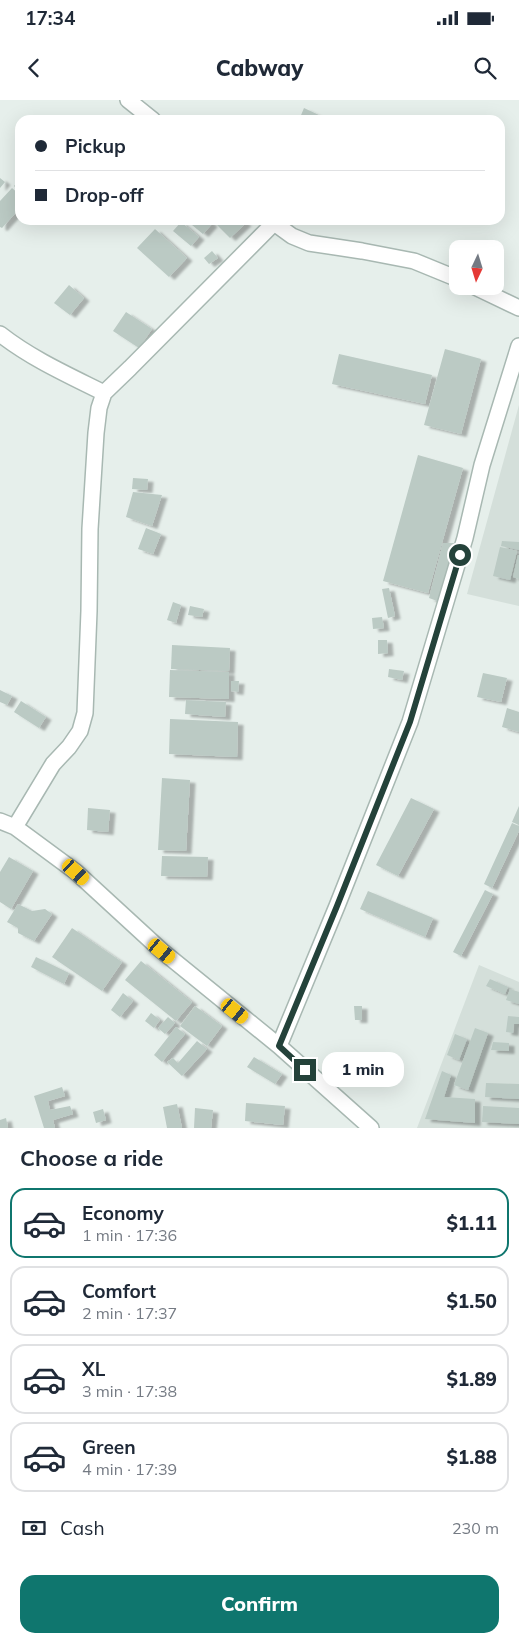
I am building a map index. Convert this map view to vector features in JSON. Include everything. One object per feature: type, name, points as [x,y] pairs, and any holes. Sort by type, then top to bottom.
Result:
[{"type":"street","points":[[128,100],[146,115]]},
{"type":"street","points":[[15,827],[53,764],[69,747],[80,731],[85,713],[90,529],[96,433],[99,408],[104,393],[268,225]]},
{"type":"street","points":[[277,225],[292,236],[309,243],[414,261],[449,275]]},
{"type":"street","points":[[492,295],[519,308]]},
{"type":"street","points":[[0,334],[15,346],[48,366],[104,393]]},
{"type":"street","points":[[279,1046],[410,722],[465,538],[482,465],[519,346]]},
{"type":"street","points":[[0,821],[15,827],[76,872],[162,951],[279,1046],[370,1128]]},
{"type":"shaded area","points":[[519,405],[519,606],[467,594]]},
{"type":"shaded area","points":[[479,965],[519,982],[519,1128],[417,1128]]},
{"type":"building","points":[[304,108],[319,115],[301,115]]},
{"type":"building","points":[[0,178],[5,182],[0,188]]},
{"type":"building","points":[[12,188],[15,191],[15,214],[2,228],[0,227],[0,201]]},
{"type":"building","points":[[178,225],[185,225],[199,237],[191,246],[173,231]]},
{"type":"building","points":[[192,225],[211,225],[203,234]]},
{"type":"building","points":[[217,225],[244,225],[230,238]]},
{"type":"building","points":[[155,229],[187,258],[169,277],[137,248]]},
{"type":"building","points":[[212,251],[218,258],[209,264],[204,258]]},
{"type":"building","points":[[69,285],[84,298],[70,315],[54,303]]},
{"type":"building","points":[[126,312],[152,329],[139,348],[113,331]]},
{"type":"building","points":[[445,349],[481,359],[461,434],[424,425]]},
{"type":"building","points":[[339,354],[432,375],[425,404],[332,384]]},
{"type":"building","points":[[418,455],[463,468],[428,593],[383,581]]},
{"type":"building","points":[[133,478],[148,479],[147,490],[132,489]]},
{"type":"building","points":[[133,492],[162,495],[152,526],[126,517]]},
{"type":"building","points":[[146,528],[161,534],[153,554],[138,549]]},
{"type":"building","points":[[502,541],[519,542],[519,550],[501,546]]},
{"type":"building","points":[[443,543],[455,543],[440,602],[429,598]]},
{"type":"building","points":[[500,547],[517,551],[510,580],[493,576]]},
{"type":"building","points":[[519,555],[519,579],[513,577]]},
{"type":"building","points":[[389,588],[395,616],[388,618],[382,589]]},
{"type":"building","points":[[173,602],[181,605],[176,623],[167,620]]},
{"type":"building","points":[[190,606],[204,609],[202,617],[188,615]]},
{"type":"building","points":[[382,617],[384,628],[373,629],[372,618]]},
{"type":"building","points":[[378,640],[387,640],[388,653],[378,654]]},
{"type":"building","points":[[172,645],[230,648],[229,671],[171,669]]},
{"type":"building","points":[[389,669],[404,671],[402,680],[388,677]]},
{"type":"building","points":[[170,670],[229,672],[229,699],[169,697]]},
{"type":"building","points":[[483,673],[507,678],[501,702],[477,697]]},
{"type":"building","points":[[231,681],[239,681],[238,692],[231,691]]},
{"type":"building","points":[[0,690],[12,696],[7,705],[0,702]]},
{"type":"building","points":[[186,700],[226,702],[225,717],[185,714]]},
{"type":"building","points":[[21,701],[46,717],[39,728],[14,712]]},
{"type":"building","points":[[507,708],[519,712],[519,732],[502,727]]},
{"type":"building","points":[[170,719],[238,722],[237,757],[169,754]]},
{"type":"building","points":[[162,778],[190,780],[186,851],[158,850]]},
{"type":"building","points":[[411,798],[434,809],[398,876],[376,865]]},
{"type":"building","points":[[519,806],[519,825],[512,822]]},
{"type":"building","points":[[88,808],[110,810],[108,832],[87,830]]},
{"type":"building","points":[[512,823],[519,826],[519,831],[492,888],[484,884]]},
{"type":"building","points":[[162,856],[208,857],[207,877],[161,876]]},
{"type":"building","points":[[9,857],[33,871],[11,909],[0,902],[0,872]]},
{"type":"building","points":[[485,890],[493,894],[461,956],[453,952]]},
{"type":"building","points":[[368,891],[433,918],[425,937],[360,909]]},
{"type":"building","points":[[18,904],[32,911],[45,909],[52,914],[34,941],[18,933],[18,928],[7,922]]},
{"type":"building","points":[[72,928],[122,962],[102,991],[52,957]]},
{"type":"building","points":[[36,957],[69,973],[64,984],[31,967]]},
{"type":"building","points":[[141,961],[192,1002],[176,1021],[125,980]]},
{"type":"building","points":[[490,979],[508,987],[505,994],[486,986]]},
{"type":"building","points":[[510,989],[519,992],[519,1004],[506,1000]]},
{"type":"building","points":[[123,993],[133,1001],[120,1017],[111,1010]]},
{"type":"building","points":[[195,1006],[222,1026],[207,1046],[180,1026]]},
{"type":"building","points":[[354,1006],[362,1006],[362,1020],[355,1020]]},
{"type":"building","points":[[151,1013],[160,1020],[154,1028],[145,1021]]},
{"type":"building","points":[[508,1016],[519,1017],[519,1024],[514,1024],[513,1033],[506,1032]]},
{"type":"building","points":[[168,1017],[175,1023],[165,1034],[158,1028]]},
{"type":"building","points":[[176,1027],[185,1034],[162,1062],[154,1055]]},
{"type":"building","points":[[475,1028],[488,1033],[468,1090],[454,1085]]},
{"type":"building","points":[[455,1034],[467,1039],[459,1060],[447,1055]]},
{"type":"building","points":[[197,1041],[207,1049],[182,1076],[167,1062],[173,1058],[178,1063]]},
{"type":"building","points":[[493,1042],[509,1043],[509,1051],[491,1050]]},
{"type":"building","points":[[254,1057],[282,1074],[275,1084],[247,1067]]},
{"type":"building","points":[[442,1071],[451,1075],[444,1097],[475,1099],[475,1123],[425,1119]]},
{"type":"building","points":[[486,1083],[519,1084],[519,1099],[485,1097]]},
{"type":"building","points":[[62,1087],[65,1096],[48,1101],[50,1110],[70,1106],[73,1114],[53,1120],[55,1128],[44,1128],[34,1096]]},
{"type":"building","points":[[246,1103],[285,1106],[283,1125],[245,1121]]},
{"type":"building","points":[[177,1104],[182,1128],[167,1128],[163,1107]]},
{"type":"building","points":[[483,1106],[519,1108],[519,1124],[482,1122]]},
{"type":"building","points":[[195,1108],[213,1110],[211,1128],[194,1128]]},
{"type":"building","points":[[103,1109],[106,1120],[96,1123],[93,1112]]},
{"type":"building","points":[[6,1118],[8,1128],[0,1128],[0,1120]]},
{"type":"route","points":[[305,1070],[279,1046],[410,722],[460,555]]}]
